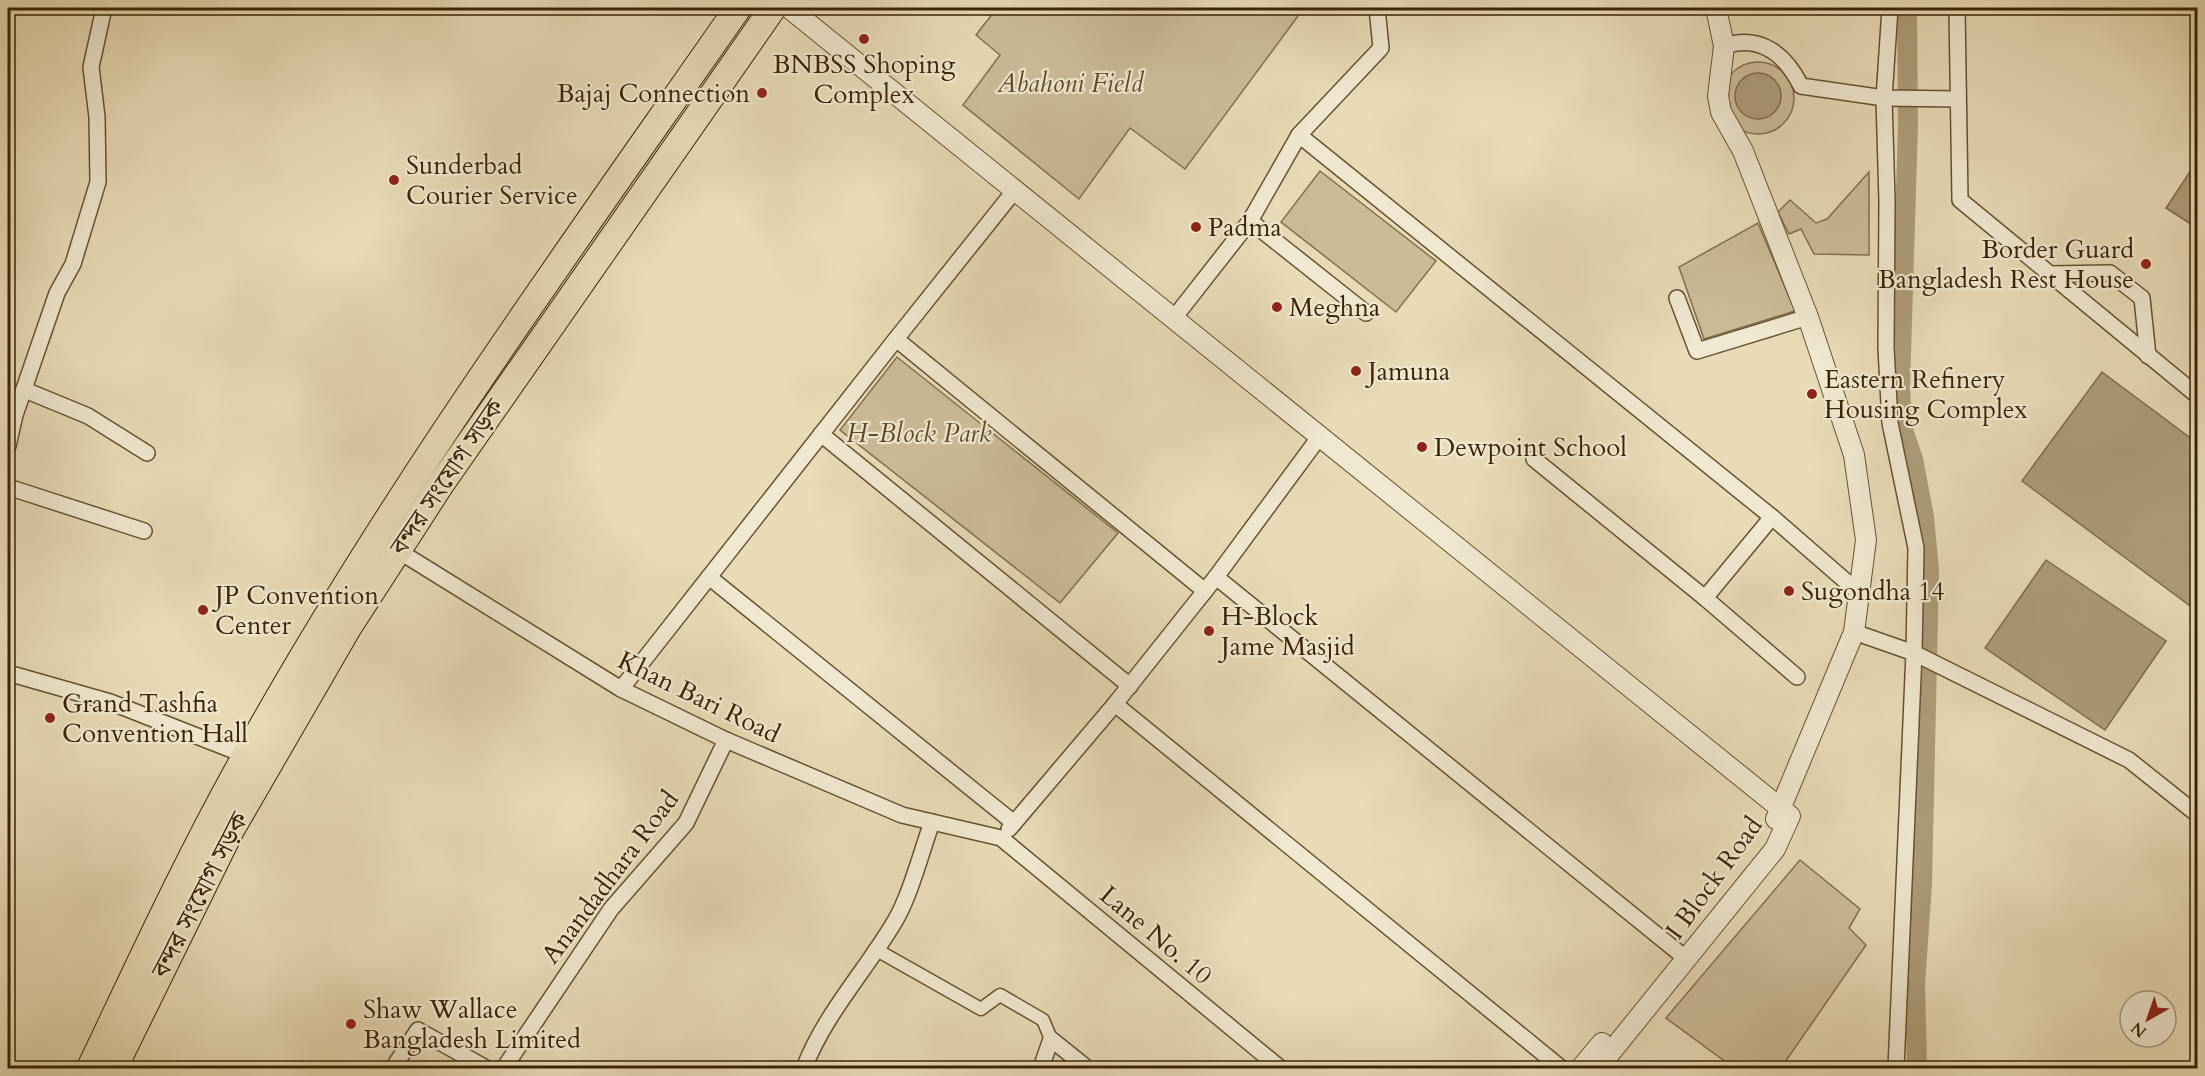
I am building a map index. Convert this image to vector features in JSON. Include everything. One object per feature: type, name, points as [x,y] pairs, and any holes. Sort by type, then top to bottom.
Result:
[{"type":"highway","name":"বন্দর সংযোগ সড়ক","points":[[90,1068],[245,755],[374,541],[471,392],[738,8]]},
{"type":"highway","name":"বন্দর সংযোগ সড়ক","points":[[114,1068],[231,830],[348,628],[397,550],[760,12]]},
{"type":"street","points":[[8,446],[57,293],[73,264],[98,182],[97,117],[91,66],[104,8]]},
{"type":"street","points":[[789,8],[1781,807],[1854,632],[1857,591],[1866,540],[1854,455],[1808,316],[1743,151],[1721,112],[1718,96],[1724,46],[1716,8]]},
{"type":"street","points":[[1174,318],[1250,221],[1299,135],[1381,48],[1377,8]]},
{"type":"street","points":[[1890,8],[1884,98],[1887,201],[1887,370],[1890,423],[1916,548],[1915,654],[1896,1068]]},
{"type":"street","points":[[1957,8],[1960,200],[2196,393]]},
{"type":"street","points":[[1724,46],[1740,41],[1759,44],[1788,63],[1801,86],[1884,98],[1958,99]]},
{"type":"street","points":[[1299,135],[1772,518],[1857,591]]},
{"type":"street","points":[[621,689],[1015,190]]},
{"type":"street","points":[[1250,221],[1366,313]]},
{"type":"street","points":[[2049,274],[2110,273],[2142,298],[2148,356]]},
{"type":"street","points":[[1677,298],[1697,351],[1808,316]]},
{"type":"street","points":[[896,339],[1205,591]]},
{"type":"street","points":[[25,390],[88,416],[147,453]]},
{"type":"street","points":[[821,434],[1130,686]]},
{"type":"street","points":[[1001,838],[1130,686],[1216,578],[1320,436]]},
{"type":"street","points":[[1534,459],[1705,598],[1797,677]]},
{"type":"street","points":[[8,487],[144,531]]},
{"type":"street","points":[[1705,598],[1772,518]]},
{"type":"street","name":"Khan Bari Road","points":[[397,550],[621,689],[726,740],[902,815],[1001,838]]},
{"type":"street","points":[[709,577],[1014,823]]},
{"type":"street","points":[[1216,578],[1678,952]]},
{"type":"street","points":[[1854,632],[1915,654],[2129,760],[2198,815]]},
{"type":"street","points":[[8,673],[110,702],[245,755]]},
{"type":"street","points":[[1115,704],[1561,1068]]},
{"type":"street","name":"Anandadhara Road","points":[[504,1068],[611,909],[686,823],[726,740]]},
{"type":"street","name":"I Block Road","points":[[1581,1068],[1678,952],[1765,841],[1781,807],[1790,816],[1775,849],[1598,1068]]},
{"type":"street","points":[[804,1068],[813,1045],[844,993],[896,919],[932,822]]},
{"type":"street","name":"Lane No. 10","points":[[1001,838],[1280,1068]]},
{"type":"street","points":[[875,949],[981,1009],[1000,995],[1043,1020],[1051,1039],[1087,1068]]},
{"type":"street","points":[[393,1068],[418,1030],[486,1068]]},
{"type":"street","points":[[1041,1068],[1051,1039]]},
{"type":"green space","name":"Abahoni Field","points":[[997,8],[1304,8],[1185,169],[1130,128],[1079,199],[963,105],[1000,55],[976,35]]},
{"type":"green space","points":[[1758,62],[1778,68],[1788,78],[1794,98],[1788,118],[1778,128],[1758,134],[1738,128],[1728,118],[1722,98],[1728,78],[1738,68]]},
{"type":"green space","points":[[1320,171],[1436,261],[1396,312],[1281,222]]},
{"type":"green space","points":[[1869,172],[1869,255],[1814,254],[1801,229],[1789,234],[1778,212],[1790,200],[1816,223],[1827,219]]},
{"type":"green space","points":[[1758,223],[1795,311],[1704,339],[1679,267]]},
{"type":"green space","name":"H-Block Park","points":[[897,357],[1118,533],[1060,603],[840,430]]},
{"type":"green space","points":[[1800,860],[1860,909],[1849,928],[1866,945],[1781,1068],[1734,1068],[1666,1018]]},
{"type":"shaded area","points":[[1758,73],[1774,80],[1781,96],[1774,112],[1758,119],[1742,112],[1735,96],[1742,80]]},
{"type":"shaded area","points":[[2197,161],[2197,228],[2166,208]]},
{"type":"shaded area","points":[[2102,372],[2197,443],[2197,611],[2022,481]]},
{"type":"shaded area","points":[[2046,560],[2166,641],[2105,730],[1985,648]]},
{"type":"waterway","points":[[1907,8],[1908,125],[1900,388],[1902,427],[1913,459],[1924,517],[1929,571],[1922,884],[1915,984],[1917,1068]]},
{"type":"place","name":"BNBSS Shoping Complex","points":[[864,39]]},
{"type":"place","name":"Bajaj Connection","points":[[762,93]]},
{"type":"place","name":"Sunderbad Courier Service","points":[[394,180]]},
{"type":"place","name":"Padma","points":[[1196,227]]},
{"type":"place","name":"Border Guard Bangladesh Rest House","points":[[2146,264]]},
{"type":"place","name":"Meghna","points":[[1277,307]]},
{"type":"place","name":"Jamuna","points":[[1356,371]]},
{"type":"place","name":"Eastern Refinery Housing Complex","points":[[1812,394]]},
{"type":"place","name":"Dewpoint School","points":[[1422,447]]},
{"type":"place","name":"Sugondha 14","points":[[1789,591]]},
{"type":"place","name":"JP Convention Center","points":[[203,610]]},
{"type":"place","name":"H-Block Jame Masjid","points":[[1209,631]]},
{"type":"place","name":"Grand Tashfia Convention Hall","points":[[50,718]]},
{"type":"place","name":"Shaw Wallace Bangladesh Limited","points":[[351,1024]]}]
